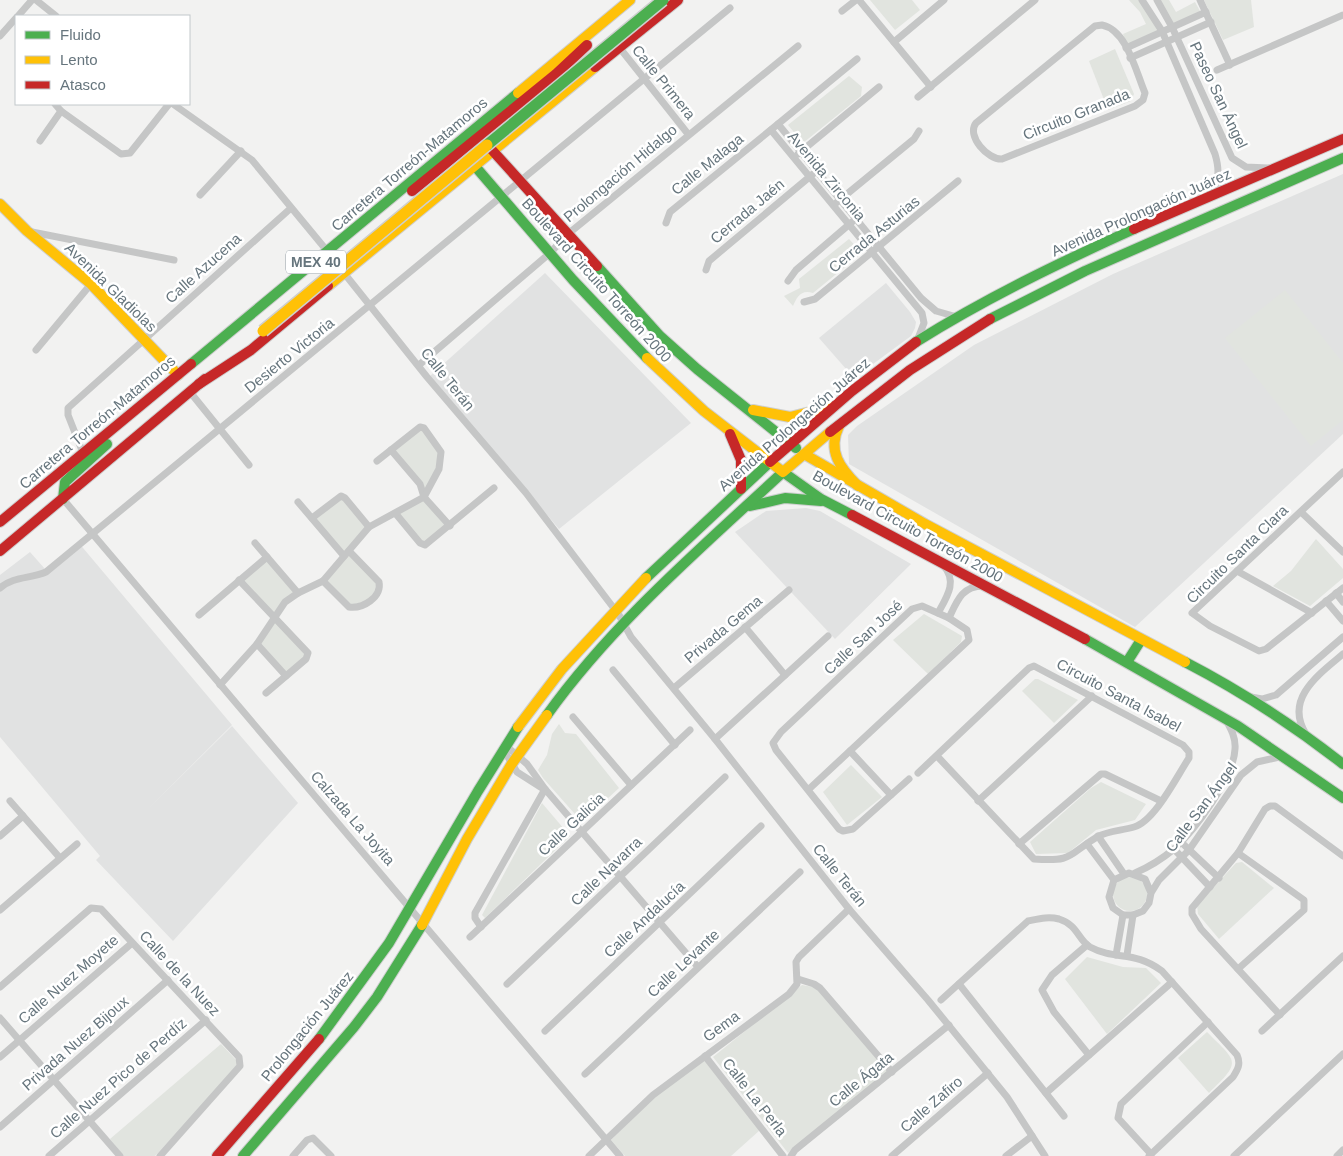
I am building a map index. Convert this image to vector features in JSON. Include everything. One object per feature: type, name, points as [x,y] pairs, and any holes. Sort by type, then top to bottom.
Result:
[{"type":"main road","name":"Carretera Torreón-Matamoros","points":[[0,522],[630,0]]},
{"type":"main road","points":[[337,244],[355,234],[442,169],[509,113],[637,0]]},
{"type":"main road","name":"MEX 40","points":[[0,551],[663,0]]},
{"type":"main road","points":[[194,388],[251,350],[474,164],[678,0]]},
{"type":"main road","points":[[509,113],[508,124],[517,129]]},
{"type":"main road","points":[[474,164],[472,156],[482,134]]},
{"type":"main road","name":"Avenida Prolongación Juárez","points":[[411,907],[468,804],[504,747],[554,679],[615,610],[741,489],[834,406],[916,344],[958,318],[1027,280],[1208,198],[1343,140]]},
{"type":"main road","points":[[461,152],[484,147],[492,150]]},
{"type":"main road","name":"Boulevard Circuito Torreón 2000","points":[[492,150],[660,336],[804,454],[858,486],[1247,697],[1308,737],[1343,764]]},
{"type":"main road","name":"Avenida Prolongación Juárez","points":[[424,922],[467,839],[511,765],[568,686],[624,621],[783,472],[844,420],[884,388],[993,317],[1061,281],[1343,158]]},
{"type":"main road","name":"Boulevard Circuito Torreón 2000","points":[[474,164],[550,253],[640,352],[699,408],[783,472],[829,503],[1127,662],[1285,756],[1343,798]]},
{"type":"main road","points":[[442,169],[452,170],[456,180]]},
{"type":"main road","name":"Avenida Gladiolas","points":[[0,204],[27,231],[91,284],[144,340],[174,378]]},
{"type":"main road","points":[[1134,231],[1139,246]]},
{"type":"main road","points":[[63,499],[63,486],[67,479],[154,401],[174,378]]},
{"type":"main road","points":[[748,409],[776,416],[790,417],[834,406]]},
{"type":"main road","points":[[844,420],[834,436],[834,457],[841,470],[858,486]]},
{"type":"main road","points":[[727,428],[737,444],[741,460],[743,474],[741,489]]},
{"type":"main road","points":[[746,508],[766,501],[787,497],[808,498],[829,503]]},
{"type":"main road","points":[[1127,662],[1141,640]]},
{"type":"main road","name":"Prolongación Juárez","points":[[223,1154],[351,998],[411,907]]},
{"type":"main road","points":[[243,1156],[354,1027],[402,958],[424,922]]},
{"type":"street","points":[[19,15],[34,0],[55,15]]},
{"type":"street","points":[[842,11],[857,0],[931,87]]},
{"type":"street","points":[[894,42],[944,0]]},
{"type":"street","points":[[918,98],[1035,0]]},
{"type":"street","name":"Paseo San Ángel","points":[[1142,0],[1162,31],[1220,168],[1216,185],[1208,198]]},
{"type":"street","name":"Paseo San Ángel","points":[[1157,0],[1177,37],[1232,158],[1246,167],[1279,168]]},
{"type":"street","points":[[1200,0],[1230,65]]},
{"type":"street","name":"Desierto Victoria","points":[[0,588],[12,580],[38,576],[46,572],[730,8]]},
{"type":"street","points":[[1126,48],[1206,12]]},
{"type":"street","points":[[1217,70],[1343,15]]},
{"type":"street","points":[[0,36],[15,19]]},
{"type":"street","points":[[1130,58],[1211,22]]},
{"type":"street","name":"Circuito Granada","points":[[1095,26],[1111,28],[1126,48],[1145,93],[1139,104],[1002,159],[990,155],[973,136],[972,131],[976,123],[1095,26]]},
{"type":"street","name":"Prolongación Hidalgo","points":[[419,365],[550,253],[568,234],[798,46]]},
{"type":"street","name":"Calle Primera","points":[[619,47],[688,134]]},
{"type":"street","points":[[778,124],[857,59]]},
{"type":"street","points":[[793,157],[879,87]]},
{"type":"street","points":[[56,105],[61,111],[125,155],[130,153],[168,105]]},
{"type":"street","points":[[174,105],[241,151],[260,168],[328,252]]},
{"type":"street","points":[[40,141],[61,111]]},
{"type":"street","name":"Avenida Zirconia","points":[[916,344],[923,329],[922,313],[771,130],[778,124],[929,306],[940,313],[958,318]]},
{"type":"street","name":"Calle Malaga","points":[[666,223],[670,212],[771,130]]},
{"type":"street","points":[[833,205],[914,139],[920,131]]},
{"type":"street","points":[[200,195],[241,151]]},
{"type":"street","name":"Cerrada Jaén","points":[[706,270],[708,261],[816,171]]},
{"type":"street","name":"Cerrada Asturias","points":[[804,302],[815,299],[958,181]]},
{"type":"street","name":"Calle Azucena","points":[[83,453],[67,410],[291,208]]},
{"type":"street","points":[[788,281],[796,270],[856,219]]},
{"type":"street","points":[[27,231],[174,260]]},
{"type":"street","name":"Calle Terán","points":[[344,273],[531,501],[624,621],[631,637],[715,738],[849,909],[988,1073],[1007,1097],[1045,1156]]},
{"type":"street","points":[[36,350],[91,284]]},
{"type":"street","points":[[194,388],[220,429],[249,465]]},
{"type":"street","points":[[220,685],[257,644],[281,606],[298,593],[323,581],[369,527],[396,514],[424,496],[439,469],[442,456],[438,445],[422,427],[417,428],[378,461]]},
{"type":"street","points":[[390,450],[420,484],[424,496],[450,526]]},
{"type":"street","name":"Circuito Santa Clara","points":[[1343,472],[1192,613],[1210,626],[1259,650],[1273,646],[1343,588]]},
{"type":"street","points":[[396,514],[420,543],[428,544],[494,488]]},
{"type":"street","points":[[312,518],[341,496],[345,498],[369,527]]},
{"type":"street","name":"Calzada La Joyita","points":[[63,499],[424,922],[620,1156]]},
{"type":"street","points":[[298,502],[346,553],[379,582],[380,587],[374,597],[363,606],[349,607],[323,581]]},
{"type":"street","points":[[1301,512],[1343,552]]},
{"type":"street","points":[[255,543],[264,559],[298,593]]},
{"type":"street","points":[[199,615],[264,559]]},
{"type":"street","points":[[938,613],[950,588],[951,578],[941,563]]},
{"type":"street","points":[[1237,571],[1312,612]]},
{"type":"street","points":[[239,580],[308,655],[266,693]]},
{"type":"street","points":[[949,618],[961,594],[967,589],[983,586]]},
{"type":"street","name":"Privada Gema","points":[[674,688],[789,590]]},
{"type":"street","points":[[1336,593],[1343,602]]},
{"type":"street","points":[[1326,601],[1343,621]]},
{"type":"street","name":"Calle San José","points":[[808,790],[969,640],[967,630],[949,618],[922,606],[912,609],[775,738],[773,743],[776,750],[839,829],[846,832],[891,795]]},
{"type":"street","points":[[746,627],[785,675]]},
{"type":"street","name":"Calle San José","points":[[715,738],[828,636]]},
{"type":"street","points":[[1247,697],[1262,699],[1276,695],[1343,637]]},
{"type":"street","points":[[257,644],[286,676]]},
{"type":"street","points":[[1308,737],[1300,725],[1301,697],[1307,688],[1343,654]]},
{"type":"street","name":"Circuito Santa Isabel","points":[[918,773],[1029,668],[1034,666],[1183,745],[1188,750],[1189,758],[1161,801],[1142,823],[1134,827],[1112,830],[1098,836],[1072,857],[1049,860],[1034,859],[937,756]]},
{"type":"street","points":[[613,670],[675,745]]},
{"type":"street","points":[[978,801],[1092,696]]},
{"type":"street","points":[[573,717],[631,785]]},
{"type":"street","name":"Calle San Ángel","points":[[1135,873],[1156,863],[1174,849],[1210,803],[1231,767],[1234,753],[1234,738],[1226,720]]},
{"type":"street","name":"Calle Galicia","points":[[470,937],[690,730]]},
{"type":"street","points":[[504,747],[518,754],[581,832],[698,968]]},
{"type":"street","points":[[504,747],[511,765],[522,776],[545,789]]},
{"type":"street","points":[[850,751],[891,795],[910,779]]},
{"type":"street","name":"Calle San Ángel","points":[[1151,893],[1159,880],[1183,858],[1241,775],[1257,762],[1285,756]]},
{"type":"street","points":[[1019,844],[1101,774],[1105,774],[1161,801]]},
{"type":"street","name":"Calle Navarra","points":[[507,984],[724,777]]},
{"type":"street","points":[[481,927],[475,918],[475,913],[545,789]]},
{"type":"street","points":[[10,801],[60,858]]},
{"type":"street","points":[[1280,1015],[1201,929],[1192,914],[1196,902],[1219,878],[1238,853],[1265,809],[1273,806],[1343,856]]},
{"type":"street","points":[[0,836],[23,816]]},
{"type":"street","name":"Calle Andalucía","points":[[545,1031],[761,826]]},
{"type":"street","points":[[1098,836],[1124,874]]},
{"type":"street","points":[[1181,842],[1219,878]]},
{"type":"street","points":[[0,910],[77,844]]},
{"type":"street","points":[[1087,844],[1114,880]]},
{"type":"street","points":[[1174,849],[1210,888]]},
{"type":"street","points":[[1238,853],[1304,900],[1305,905],[1304,910],[1238,969]]},
{"type":"street","name":"Calle Levante","points":[[585,1074],[800,872]]},
{"type":"street","points":[[1135,873],[1148,883],[1151,893],[1147,908],[1133,915],[1123,915],[1113,908],[1108,896],[1114,880],[1124,874],[1135,873]]},
{"type":"street","name":"Calle de la Nuez","points":[[0,987],[91,908],[101,909],[239,1057],[240,1066],[160,1156]]},
{"type":"street","points":[[849,909],[798,957],[796,962],[798,979],[820,988],[892,1072]]},
{"type":"street","points":[[1116,955],[1123,915]]},
{"type":"street","points":[[1127,956],[1133,915]]},
{"type":"street","points":[[941,1000],[1028,921],[1046,917],[1058,919],[1078,931],[1087,945],[1116,955],[1150,961],[1172,982],[1208,1022],[1237,1055],[1239,1066],[1233,1077],[1150,1155],[1118,1118],[1121,1104],[1208,1022]]},
{"type":"street","name":"Calle Nuez Moyete","points":[[0,1057],[132,943]]},
{"type":"street","points":[[1087,945],[1048,979],[1042,990],[1054,1012],[1089,1055]]},
{"type":"street","points":[[1262,1031],[1343,956]]},
{"type":"street","name":"Gema","points":[[589,1156],[653,1095],[789,994],[796,987],[798,979]]},
{"type":"street","name":"Privada Nuez Bijoux","points":[[0,1127],[168,980]]},
{"type":"street","points":[[1046,1093],[1172,982]]},
{"type":"street","points":[[959,984],[1064,1116]]},
{"type":"street","points":[[0,1018],[120,1156]]},
{"type":"street","name":"Calle Nuez Pico de Perdíz","points":[[49,1156],[206,1020]]},
{"type":"street","name":"Calle Ágata","points":[[791,1156],[795,1150],[949,1026]]},
{"type":"street","points":[[1234,1156],[1343,1054]]},
{"type":"street","name":"Calle La Perla","points":[[705,1056],[783,1156]]},
{"type":"street","name":"Calle Zafiro","points":[[892,1156],[988,1073]]},
{"type":"street","points":[[1006,1156],[1032,1136]]},
{"type":"street","points":[[293,1156],[307,1140],[313,1138],[331,1156]]},
{"type":"street","points":[[1337,1156],[1343,1150]]},
{"type":"shaded area","points":[[870,0],[912,0],[920,10],[895,30]]},
{"type":"shaded area","points":[[1129,0],[1140,0],[1159,31],[1127,45],[1123,34],[1146,24],[1140,12]]},
{"type":"shaded area","points":[[1160,0],[1169,0],[1176,12],[1195,2],[1200,11],[1173,25]]},
{"type":"shaded area","points":[[1204,0],[1251,0],[1254,27],[1223,40]]},
{"type":"shaded area","points":[[1115,49],[1134,94],[1131,101],[1108,110],[1089,61]]},
{"type":"shaded area","points":[[849,76],[862,87],[861,96],[803,143],[788,125]]},
{"type":"shaded area","points":[[1343,174],[1343,434],[1135,627],[849,464],[848,435],[857,426],[974,345],[1113,274]]},
{"type":"shaded area","points":[[849,239],[862,253],[813,293],[802,293],[793,306],[784,296],[800,288],[799,279]]},
{"type":"shaded area","points":[[545,273],[691,423],[559,529],[430,376]]},
{"type":"shaded area","points":[[886,283],[910,312],[916,322],[915,328],[911,336],[854,378],[819,338]]},
{"type":"shaded area","points":[[1285,290],[1343,363],[1343,420],[1311,446],[1225,338]]},
{"type":"shaded area","points":[[421,429],[438,447],[437,469],[425,490],[393,450]]},
{"type":"shaded area","points":[[341,498],[367,527],[344,553],[314,518]]},
{"type":"shaded area","points":[[424,499],[448,525],[424,544],[398,514]]},
{"type":"shaded area","points":[[806,508],[820,511],[911,564],[835,639],[735,532],[766,511]]},
{"type":"shaded area","points":[[1316,539],[1343,569],[1343,578],[1310,606],[1273,586],[1291,571]]},
{"type":"shaded area","points":[[78,542],[232,725],[149,808],[232,726],[298,803],[173,941],[96,860],[100,856],[0,737],[0,575],[30,552],[45,569]]},
{"type":"shaded area","points":[[349,553],[379,586],[368,601],[350,605],[325,581]]},
{"type":"shaded area","points":[[267,559],[296,592],[274,615],[241,581]]},
{"type":"shaded area","points":[[924,614],[962,636],[961,642],[928,674],[893,640]]},
{"type":"shaded area","points":[[275,620],[306,656],[287,674],[259,644]]},
{"type":"shaded area","points":[[1035,679],[1078,700],[1054,723],[1022,691]]},
{"type":"shaded area","points":[[559,724],[565,733],[576,734],[619,788],[582,822],[538,770],[547,755],[552,734]]},
{"type":"shaded area","points":[[851,765],[882,797],[847,825],[823,792]]},
{"type":"shaded area","points":[[1101,782],[1146,804],[1135,820],[1096,830],[1068,853],[1036,854],[1030,842],[1091,788]]},
{"type":"shaded area","points":[[542,803],[570,836],[485,918],[482,915]]},
{"type":"shaded area","points":[[1242,862],[1274,888],[1219,939],[1198,914],[1197,905],[1236,863]]},
{"type":"shaded area","points":[[1130,877],[1137,878],[1142,882],[1146,887],[1146,901],[1142,906],[1137,910],[1130,911],[1123,910],[1118,906],[1114,901],[1113,894],[1114,887],[1118,882],[1123,878]]},
{"type":"shaded area","points":[[1087,957],[1123,967],[1146,968],[1161,983],[1107,1034],[1065,979]]},
{"type":"shaded area","points":[[802,985],[813,987],[822,993],[888,1071],[788,1153],[713,1057]]},
{"type":"shaded area","points":[[1207,1032],[1230,1056],[1232,1062],[1227,1074],[1209,1093],[1178,1058]]},
{"type":"shaded area","points":[[221,1044],[237,1061],[236,1069],[155,1156],[124,1156],[110,1139]]},
{"type":"shaded area","points":[[704,1060],[760,1130],[731,1156],[625,1156],[611,1140],[655,1096]]},
{"type":"traffic: fast","points":[[487,145],[663,0]]},
{"type":"traffic: fast","points":[[191,364],[518,93]]},
{"type":"traffic: fast","points":[[990,319],[1085,271],[1343,158]]},
{"type":"traffic: fast","points":[[474,165],[573,280],[647,358]]},
{"type":"traffic: fast","points":[[916,342],[1023,282],[1134,229]]},
{"type":"traffic: fast","points":[[597,266],[660,336],[697,369],[796,448]]},
{"type":"traffic: fast","points":[[63,499],[65,482],[107,444]]},
{"type":"traffic: fast","points":[[646,578],[770,462]]},
{"type":"traffic: fast","points":[[547,715],[600,649],[629,618],[689,558],[783,472],[821,499],[852,515]]},
{"type":"traffic: fast","points":[[750,506],[785,498],[821,501]]},
{"type":"traffic: fast","points":[[1085,639],[1238,726],[1343,798]]},
{"type":"traffic: fast","points":[[1127,662],[1141,640]]},
{"type":"traffic: fast","points":[[1185,662],[1266,709],[1343,764]]},
{"type":"traffic: fast","points":[[319,1039],[389,943],[478,791],[518,727]]},
{"type":"traffic: fast","points":[[243,1156],[354,1027],[377,997],[422,925]]},
{"type":"traffic: slow","points":[[518,93],[630,0]]},
{"type":"traffic: slow","points":[[328,286],[595,67]]},
{"type":"traffic: slow","points":[[263,331],[487,145]]},
{"type":"traffic: slow","points":[[0,204],[27,231],[91,284],[178,375]]},
{"type":"traffic: slow","points":[[647,358],[704,411],[783,472],[830,432]]},
{"type":"traffic: slow","points":[[753,410],[790,417],[830,407]]},
{"type":"traffic: slow","points":[[839,426],[834,443],[837,459],[858,486]]},
{"type":"traffic: slow","points":[[804,454],[925,524],[1185,662]]},
{"type":"traffic: slow","points":[[518,727],[562,669],[646,578]]},
{"type":"traffic: slow","points":[[422,925],[467,839],[511,765],[547,715]]},
{"type":"traffic: jam","points":[[595,67],[678,0]]},
{"type":"traffic: jam","points":[[412,191],[556,74],[587,45]]},
{"type":"traffic: jam","points":[[1134,229],[1343,139]]},
{"type":"traffic: jam","points":[[492,150],[597,266]]},
{"type":"traffic: jam","points":[[199,384],[251,350],[328,286]]},
{"type":"traffic: jam","points":[[830,432],[910,370],[990,319]]},
{"type":"traffic: jam","points":[[770,462],[852,391],[916,342]]},
{"type":"traffic: jam","points":[[0,522],[191,364]]},
{"type":"traffic: jam","points":[[0,551],[205,379]]},
{"type":"traffic: jam","points":[[730,434],[741,460],[741,489]]},
{"type":"traffic: jam","points":[[852,515],[1085,639]]},
{"type":"traffic: jam","points":[[217,1156],[319,1039]]}]
